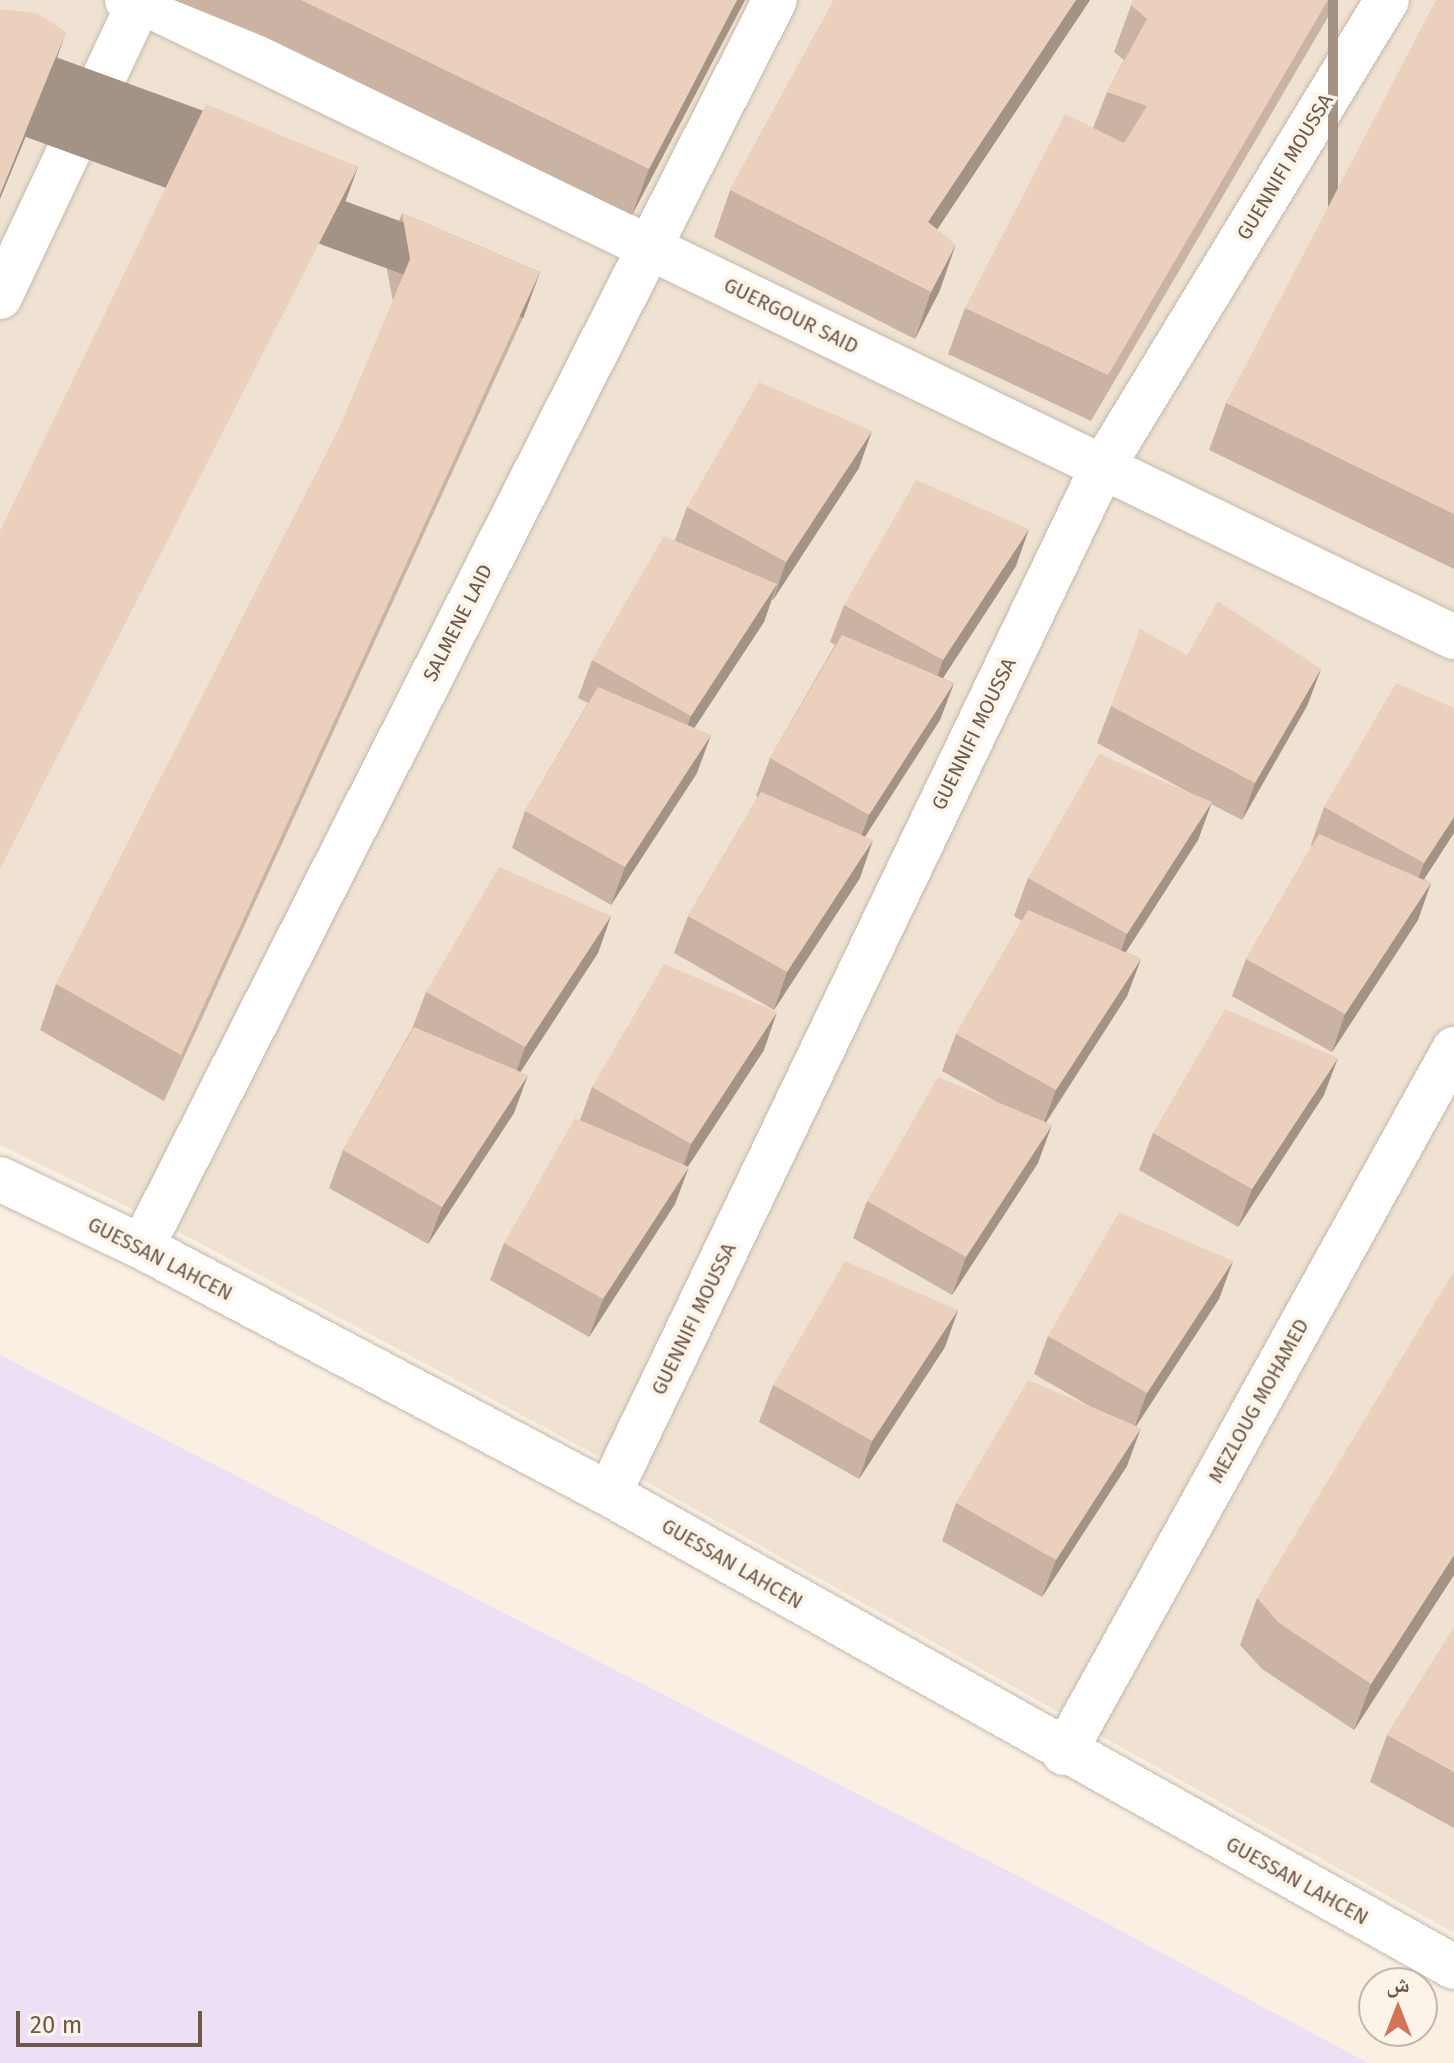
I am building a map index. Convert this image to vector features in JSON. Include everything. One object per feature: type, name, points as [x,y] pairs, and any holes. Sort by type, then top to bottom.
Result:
[{"type":"street","name":"GUERGOUR SAID","points":[[127,0],[140,1],[1454,637]]},
{"type":"street","name":"SALMENE LAID","points":[[142,1247],[775,0]]},
{"type":"street","name":"GUENNIFI MOUSSA","points":[[609,1494],[1102,468],[1387,0]]},
{"type":"street","points":[[0,297],[140,1]]},
{"type":"street","name":"MEZLOUG MOHAMED","points":[[1064,1753],[1454,1049]]},
{"type":"street","name":"GUESSAN LAHCEN","points":[[0,1179],[142,1247],[609,1494],[1064,1753],[1454,1967]]},
{"type":"shaded area","points":[[0,0],[1454,0],[1454,1933],[639,1478],[173,1229],[0,1145]]},
{"type":"shaded area","points":[[0,1355],[1026,1880],[1368,2063],[0,2063]]},
{"type":"building","points":[[301,0],[737,0],[649,169]]},
{"type":"building","points":[[834,0],[1076,0],[928,222],[956,244],[931,292],[730,190]]},
{"type":"building","points":[[1133,0],[1328,0],[1108,375],[965,308],[1065,114],[1124,143],[1147,106],[1107,92],[1147,19],[1131,5]]},
{"type":"building","points":[[1436,0],[1454,0],[1454,514],[1226,403]]},
{"type":"building","points":[[0,9],[37,13],[66,32],[0,194]]},
{"type":"building","points":[[206,104],[358,167],[0,869],[0,531]]},
{"type":"building","points":[[402,213],[540,272],[181,1055],[56,984],[340,427],[410,259]]},
{"type":"building","points":[[759,382],[872,431],[786,562],[687,507]]},
{"type":"building","points":[[916,480],[1029,529],[943,660],[844,605]]},
{"type":"building","points":[[664,536],[777,584],[691,716],[592,660]]},
{"type":"building","points":[[1218,601],[1321,669],[1255,783],[1111,706],[1140,629],[1187,655]]},
{"type":"building","points":[[842,635],[954,683],[869,815],[770,758]]},
{"type":"building","points":[[1396,683],[1454,708],[1454,817],[1424,863],[1324,807]]},
{"type":"building","points":[[598,687],[711,735],[625,867],[525,811]]},
{"type":"building","points":[[1099,754],[1212,802],[1127,934],[1028,878]]},
{"type":"building","points":[[761,792],[873,840],[787,972],[688,916]]},
{"type":"building","points":[[1319,834],[1431,883],[1345,1014],[1246,959]]},
{"type":"building","points":[[499,867],[611,916],[525,1047],[426,992]]},
{"type":"building","points":[[1028,910],[1141,959],[1056,1090],[956,1034]]},
{"type":"building","points":[[664,964],[777,1012],[691,1144],[592,1087]]},
{"type":"building","points":[[1225,1009],[1338,1058],[1252,1189],[1153,1133]]},
{"type":"building","points":[[414,1027],[528,1075],[442,1207],[343,1150]]},
{"type":"building","points":[[938,1077],[1052,1125],[966,1257],[867,1201]]},
{"type":"building","points":[[575,1118],[689,1167],[603,1299],[504,1243]]},
{"type":"building","points":[[1119,1212],[1233,1261],[1147,1393],[1048,1336]]},
{"type":"building","points":[[845,1261],[958,1310],[872,1441],[773,1385]]},
{"type":"building","points":[[1454,1271],[1454,1555],[1371,1684],[1279,1623],[1257,1598]]},
{"type":"building","points":[[1028,1380],[1141,1428],[1056,1560],[956,1503]]},
{"type":"building","points":[[1454,1628],[1454,1772],[1387,1735]]}]
